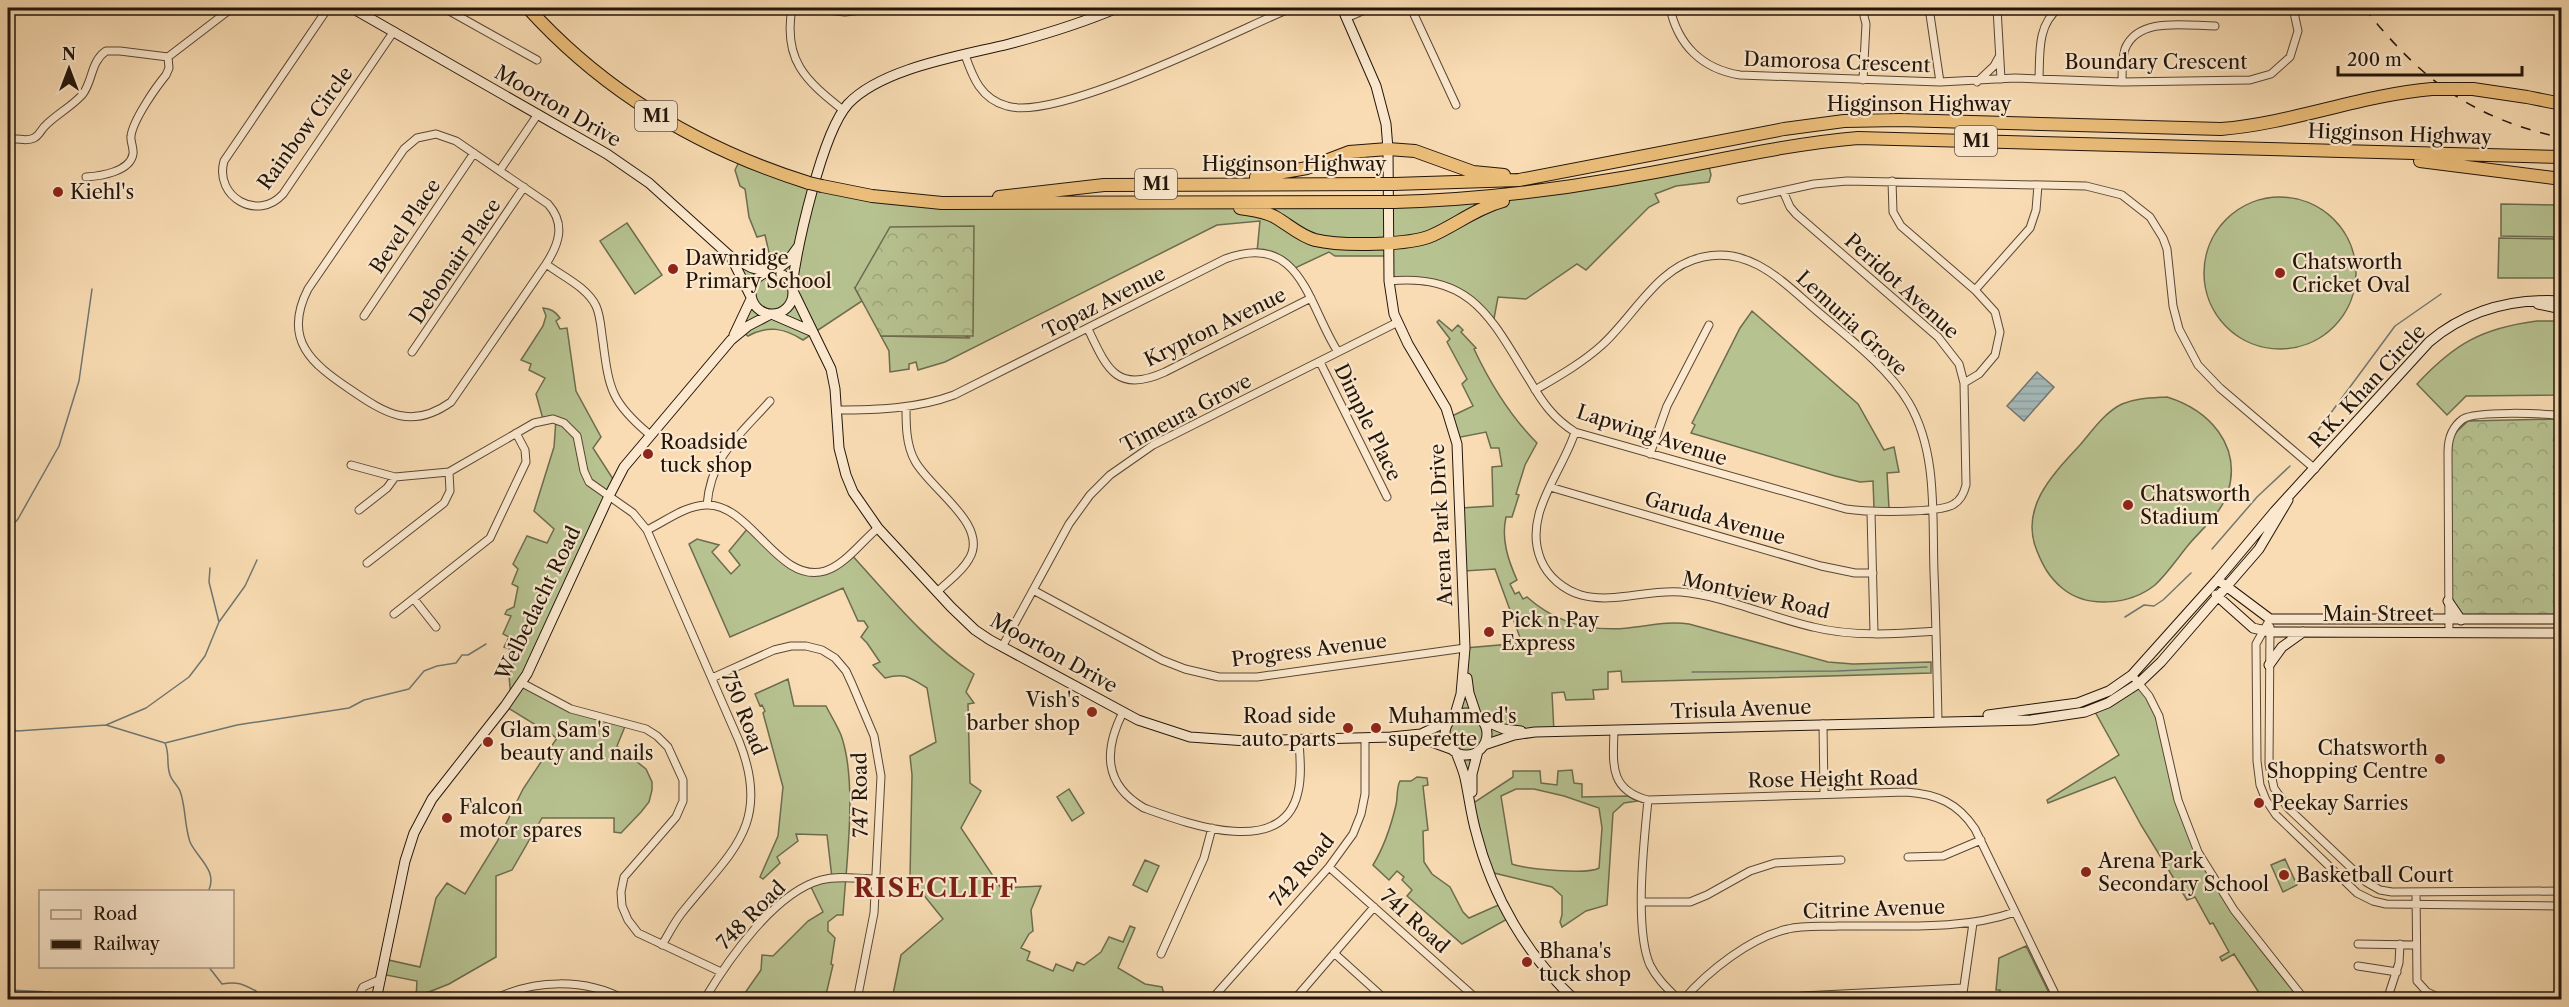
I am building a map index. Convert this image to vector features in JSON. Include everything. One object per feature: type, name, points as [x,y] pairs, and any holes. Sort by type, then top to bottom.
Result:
[{"type":"highway","name":"M1","points":[[528,8],[558,40],[597,74],[662,119],[723,152],[816,184],[872,196],[932,201]]},
{"type":"highway","name":"Higginson Highway","points":[[932,201],[962,204],[1183,202],[1388,193],[1494,182],[1596,166],[1784,129],[1844,121],[1900,120],[2221,129],[2258,125],[2386,96],[2432,89],[2473,89],[2527,96],[2562,104]]},
{"type":"highway","name":"Higginson Highway","points":[[932,201],[1104,185],[1183,184],[1488,197],[1616,179],[1794,145],[1858,138],[2562,157]]},
{"type":"highway","points":[[1183,184],[1278,174],[1307,168],[1349,152],[1388,149],[1415,151],[1461,168],[1492,174],[1532,173],[1596,166]]},
{"type":"highway","points":[[2316,151],[2471,166],[2562,178]]},
{"type":"highway","points":[[1183,202],[1240,207],[1266,213],[1301,234],[1317,240],[1410,242],[1426,238],[1476,211],[1502,201],[1616,179]]},
{"type":"street","points":[[8,142],[16,138],[31,140],[38,136],[48,123],[73,105],[84,93],[94,64],[106,51],[168,57],[232,8]]},
{"type":"street","name":"Rainbow Circle","points":[[328,8],[224,161],[222,176],[225,186],[233,195],[247,204],[259,207],[272,204],[283,194],[394,31]]},
{"type":"street","name":"Moorton Drive","points":[[352,8],[607,154],[649,183],[731,257],[752,268],[771,272]]},
{"type":"street","points":[[444,8],[537,60]]},
{"type":"street","points":[[792,8],[790,37],[799,66],[814,87],[843,110]]},
{"type":"street","points":[[807,8],[845,12],[877,8]]},
{"type":"street","points":[[771,315],[788,307],[800,245],[829,134],[843,110],[858,95],[877,82],[1074,26],[1117,8]]},
{"type":"street","points":[[966,55],[975,81],[990,98],[1008,107],[1031,109],[1106,88],[1291,8]]},
{"type":"street","name":"Arena Park Drive","points":[[1342,8],[1380,98],[1388,149],[1389,281],[1396,323],[1438,392],[1453,427],[1457,444],[1465,651],[1469,693],[1478,718],[1487,733],[1472,774],[1472,812]]},
{"type":"street","points":[[1346,18],[1369,8]]},
{"type":"street","points":[[1411,8],[1456,105]]},
{"type":"street","name":"Damorosa Crescent","points":[[1670,8],[1677,32],[1692,53],[1701,61],[1725,73],[1940,82],[2039,79]]},
{"type":"street","points":[[1862,8],[1866,24],[1863,80]]},
{"type":"street","points":[[1929,8],[1940,82]]},
{"type":"street","points":[[1997,8],[2001,79]]},
{"type":"street","name":"Boundary Crescent","points":[[2059,8],[2050,15],[2043,30],[2039,79],[2122,82],[2217,82],[2250,80],[2271,74],[2283,65],[2295,48],[2298,23],[2293,8]]},
{"type":"street","points":[[2122,82],[2124,52],[2129,42],[2138,33],[2159,26],[2215,26]]},
{"type":"street","points":[[86,177],[112,174],[130,160],[133,153],[131,136],[138,119],[166,75],[169,68],[168,57]]},
{"type":"street","points":[[1977,82],[2000,57]]},
{"type":"street","points":[[500,170],[538,114]]},
{"type":"street","points":[[436,134],[449,137],[474,153],[548,204],[558,221],[558,241],[546,264],[458,394],[441,410],[428,415],[410,418],[380,409],[321,370],[309,357],[300,331],[300,314],[304,297],[404,149],[417,138],[436,134]]},
{"type":"street","name":"Bevel Place","points":[[363,316],[474,153]]},
{"type":"street","points":[[1893,181],[1893,212],[1901,226],[1975,290],[1995,312],[2000,332],[1995,355],[1979,374],[1964,383]]},
{"type":"street","points":[[1741,200],[1833,182],[1893,181],[2086,186],[2112,192],[2131,201],[2150,217],[2163,238],[2167,249],[2173,306],[2179,329],[2198,365],[2220,388],[2315,469]]},
{"type":"street","points":[[1975,290],[2030,228],[2036,210],[2038,185]]},
{"type":"street","name":"Debonair Place","points":[[412,352],[524,187]]},
{"type":"street","name":"Peridot Avenue","points":[[1783,190],[1790,207],[1796,214],[1946,345],[1959,364],[1964,383],[1965,490],[1952,506],[1932,509]]},
{"type":"street","points":[[800,245],[787,262],[755,280],[751,297],[757,309],[811,331]]},
{"type":"street","name":"Topaz Avenue","points":[[836,410],[906,407],[939,401],[1226,259],[1246,252],[1265,253],[1289,265],[1296,272],[1338,352]]},
{"type":"street","name":"Lemuria Grove","points":[[1535,390],[1588,357],[1621,326],[1660,281],[1681,265],[1714,255],[1737,257],[1750,261],[1778,277],[1878,364],[1899,388],[1916,418],[1926,444],[1932,509],[1942,721]]},
{"type":"street","name":"Moorton Drive","points":[[731,257],[751,297]]},
{"type":"street","points":[[546,264],[580,288],[596,306],[611,390],[626,414],[650,434]]},
{"type":"street","points":[[771,272],[785,276],[793,289]]},
{"type":"street","name":"Lapwing Avenue","points":[[1389,281],[1436,283],[1458,291],[1475,302],[1493,324],[1552,415],[1575,432],[1829,505],[1871,512],[1932,509]]},
{"type":"street","name":"Moorton Drive","points":[[793,289],[831,369],[839,448],[846,475],[859,502],[878,528],[975,630],[1123,712],[1146,723],[1190,737],[1226,741],[1391,737],[1421,734],[1452,719]]},
{"type":"street","name":"Welbedacht Road","points":[[731,340],[751,297]]},
{"type":"street","name":"Krypton Avenue","points":[[1088,329],[1111,370],[1125,379],[1142,381],[1166,372],[1311,298]]},
{"type":"street","name":"R.K. Khan Circle","points":[[2132,675],[2209,590],[2275,511],[2288,500],[2415,356],[2439,333],[2470,316],[2518,302],[2534,299],[2562,301]]},
{"type":"street","name":"R.K. Khan Circle","points":[[2518,302],[2562,309]]},
{"type":"street","name":"Welbedacht Road","points":[[376,999],[405,861],[421,818],[437,791],[522,683],[624,467],[731,340],[748,326],[771,315]]},
{"type":"street","name":"Timeura Grove","points":[[1002,647],[1075,516],[1090,495],[1110,475],[1137,454],[1158,442],[1396,323]]},
{"type":"street","points":[[1650,454],[1662,417],[1709,325]]},
{"type":"street","name":"Dimple Place","points":[[1320,362],[1386,497]]},
{"type":"street","points":[[707,505],[711,479],[718,462],[770,401]]},
{"type":"street","points":[[906,407],[910,447],[916,463],[967,522],[973,534],[970,559],[937,592]]},
{"type":"street","points":[[2448,632],[2448,452],[2453,430],[2463,419],[2473,415],[2562,416]]},
{"type":"street","name":"750 Road","points":[[449,472],[516,433],[544,419],[553,419],[564,423],[577,436],[587,478],[633,513],[648,530],[749,768],[751,786],[748,816],[742,837],[733,853],[679,916],[662,945]]},
{"type":"street","name":"Montview Road","points":[[1575,432],[1536,523],[1538,550],[1542,561],[1555,580],[1572,591],[1582,595],[1605,597],[1665,592],[1691,593],[1815,628],[1874,633],[1936,631]]},
{"type":"street","points":[[394,614],[480,547],[493,533],[526,462],[525,450],[516,433]]},
{"type":"street","points":[[351,465],[395,477],[449,472],[451,487],[444,503],[367,563]]},
{"type":"street","points":[[359,510],[387,488],[395,477]]},
{"type":"street","name":"Garuda Avenue","points":[[1550,487],[1821,566],[1855,573],[1873,573]]},
{"type":"street","name":"R.K. Khan Circle","points":[[2139,683],[2161,662],[2259,549],[2288,500]]},
{"type":"street","points":[[648,530],[680,512],[707,505],[725,509],[791,565],[807,573],[825,572],[832,568],[878,528]]},
{"type":"street","points":[[1871,512],[1874,633]]},
{"type":"street","points":[[2218,579],[2270,619],[2266,632],[2256,644]]},
{"type":"street","name":"Progress Avenue","points":[[1033,590],[1162,660],[1185,669],[1219,677],[1269,676],[1465,651]]},
{"type":"street","name":"Main Street","points":[[2209,590],[2253,628],[2266,632],[2562,633]]},
{"type":"street","points":[[414,599],[436,627]]},
{"type":"street","points":[[2448,601],[2461,620]]},
{"type":"street","name":"Main Street","points":[[2270,619],[2562,619]]},
{"type":"street","points":[[2253,628],[2256,644],[2260,785],[2269,805],[2357,893],[2364,898],[2386,904],[2562,906]]},
{"type":"street","points":[[2266,632],[2270,665],[2269,764],[2271,780],[2280,799],[2370,885],[2385,891],[2416,892],[2562,891]]},
{"type":"street","points":[[2270,665],[2282,647],[2303,632]]},
{"type":"street","name":"747 Road","points":[[712,678],[774,650],[791,646],[806,646],[822,650],[846,671],[869,724],[880,764],[876,879],[870,942],[857,999]]},
{"type":"street","name":"Arena Park Drive","points":[[1465,651],[1461,694],[1445,732],[1465,778],[1491,878],[1511,920],[1538,960],[1575,999]]},
{"type":"street","points":[[2132,675],[2149,696],[2159,716],[2178,800],[2198,852],[2234,910],[2305,999]]},
{"type":"street","name":"Trisula Avenue","points":[[1942,721],[2078,703],[2109,691],[2132,675]]},
{"type":"street","points":[[522,683],[562,706],[646,729],[668,747],[683,780],[683,801],[676,817],[624,877],[621,892],[622,906],[628,920],[638,933],[720,972]]},
{"type":"street","name":"Trisula Avenue","points":[[1478,718],[1508,730],[1535,732],[2031,720],[2069,716],[2098,708],[2139,683]]},
{"type":"street","points":[[1123,712],[1112,738],[1110,755],[1112,771],[1119,787],[1134,802],[1144,808],[1212,828],[1238,832],[1260,830],[1275,825],[1287,814],[1299,791],[1299,741]]},
{"type":"street","points":[[1452,719],[1465,714],[1478,718]]},
{"type":"street","points":[[1823,724],[1824,794]]},
{"type":"street","points":[[1614,730],[1617,779],[1625,790],[1648,800],[1642,940],[1650,964],[1659,980],[1681,999]]},
{"type":"street","name":"Trisula Avenue","points":[[1481,748],[1514,735],[1535,732]]},
{"type":"street","name":"Moorton Drive","points":[[1391,737],[1421,740],[1453,751]]},
{"type":"street","name":"742 Road","points":[[1211,999],[1329,867],[1353,834],[1364,805],[1365,738]]},
{"type":"street","points":[[1453,751],[1468,755],[1481,748]]},
{"type":"street","name":"Rose Height Road","points":[[1648,800],[1906,792],[1931,795],[1960,810],[1981,840],[2058,999]]},
{"type":"street","points":[[1161,954],[1204,858],[1212,828]]},
{"type":"street","points":[[1908,857],[1943,856],[1981,840]]},
{"type":"street","points":[[1642,902],[1682,903],[1696,900],[1750,871],[1776,863],[1841,860]]},
{"type":"street","name":"741 Road","points":[[1329,867],[1478,999]]},
{"type":"street","name":"748 Road","points":[[704,999],[720,972],[741,945],[779,904],[795,892],[830,878],[876,879]]},
{"type":"street","points":[[2416,892],[2417,981],[2422,989],[2444,999]]},
{"type":"street","points":[[2513,892],[2514,905]]},
{"type":"street","points":[[1294,999],[1374,908]]},
{"type":"street","name":"Citrine Avenue","points":[[1681,999],[1720,965],[1756,943],[1788,929],[1973,923],[2015,912]]},
{"type":"street","points":[[1962,999],[1973,923]]},
{"type":"street","points":[[2358,944],[2416,945]]},
{"type":"street","points":[[2387,999],[2397,972],[2400,944]]},
{"type":"street","points":[[1334,953],[1386,999]]},
{"type":"street","points":[[2358,966],[2397,972]]},
{"type":"street","points":[[357,999],[363,987],[381,979]]},
{"type":"street","points":[[494,999],[518,990],[553,984],[593,988],[625,999]]},
{"type":"street","points":[[1802,996],[1963,988]]},
{"type":"green space","points":[[740,160],[900,200],[1450,201],[1708,162],[1711,175],[1709,182],[1676,186],[1655,194],[1659,202],[1649,207],[1586,270],[1577,264],[1526,299],[1498,297],[1493,324],[1484,313],[1447,287],[1389,281],[1389,256],[1335,256],[1329,252],[1293,269],[1257,252],[1260,221],[1217,225],[945,362],[918,370],[916,362],[909,364],[909,369],[890,372],[889,351],[881,336],[970,338],[855,288],[862,301],[803,340],[776,329],[762,330],[748,336],[737,328],[750,299],[743,279],[741,263],[753,268],[763,265],[762,260],[770,257],[765,235],[757,237],[749,217],[745,189],[740,186],[735,170]]},
{"type":"green space","name":"Chatsworth Cricket Oval","points":[[2280,197],[2309,202],[2334,219],[2351,244],[2356,273],[2351,302],[2334,327],[2309,344],[2280,349],[2251,344],[2226,327],[2209,302],[2204,273],[2209,244],[2226,219],[2251,202]]},
{"type":"green space","points":[[2501,204],[2561,205],[2561,237],[2501,236]]},
{"type":"green space","points":[[627,223],[662,275],[635,294],[600,241]]},
{"type":"green space","points":[[974,226],[973,336],[881,336],[855,288],[890,227]]},
{"type":"green space","points":[[2499,238],[2561,239],[2561,278],[2498,278]]},
{"type":"green space","points":[[543,308],[553,311],[560,318],[556,321],[560,329],[567,328],[576,391],[601,437],[593,448],[615,482],[522,682],[553,700],[626,724],[617,746],[646,769],[652,782],[652,790],[649,802],[621,833],[614,832],[614,818],[542,818],[512,870],[496,876],[496,957],[449,984],[416,997],[417,981],[381,974],[384,959],[420,967],[436,898],[447,883],[465,894],[497,842],[523,789],[557,738],[505,706],[511,698],[509,676],[518,652],[504,647],[509,637],[503,634],[511,616],[505,614],[507,610],[514,607],[518,587],[512,584],[518,569],[513,564],[527,536],[547,543],[554,529],[534,511],[554,447],[556,419],[543,419],[536,394],[545,378],[529,370],[531,364],[521,360],[543,326],[546,316]]},
{"type":"green space","points":[[1752,311],[1858,404],[1884,450],[1894,447],[1899,472],[1887,473],[1889,508],[1874,508],[1873,481],[1860,482],[1835,476],[1691,433],[1695,425],[1692,423],[1740,328]]},
{"type":"green space","points":[[1439,320],[1452,331],[1458,325],[1463,330],[1461,332],[1476,348],[1474,349],[1480,362],[1494,387],[1518,422],[1537,443],[1525,465],[1512,517],[1506,517],[1504,533],[1506,549],[1517,580],[1510,584],[1515,594],[1519,592],[1523,599],[1527,597],[1561,619],[1587,627],[1614,629],[1681,623],[1828,662],[1853,664],[1931,662],[1931,673],[1622,682],[1621,671],[1608,672],[1608,689],[1593,690],[1594,699],[1566,700],[1564,692],[1552,693],[1554,732],[1535,733],[1484,747],[1479,753],[1472,804],[1513,777],[1513,771],[1540,771],[1541,783],[1557,785],[1558,771],[1572,770],[1574,783],[1582,784],[1582,797],[1628,796],[1637,801],[1624,803],[1613,813],[1607,905],[1586,911],[1562,927],[1560,922],[1562,896],[1552,887],[1490,872],[1456,753],[1421,733],[1453,718],[1465,648],[1522,643],[1495,569],[1464,571],[1461,508],[1493,506],[1492,467],[1502,466],[1499,448],[1491,448],[1486,432],[1456,438],[1450,417],[1473,406],[1462,384],[1467,379],[1447,342],[1450,339],[1437,322]],"holes":[[[1516,789],[1534,789],[1599,808],[1602,828],[1599,868],[1583,871],[1557,870],[1512,864],[1501,796]]]},
{"type":"green space","points":[[2537,321],[2559,321],[2559,395],[2466,396],[2447,415],[2417,384],[2444,358],[2470,340],[2500,328]]},
{"type":"green space","name":"Chatsworth Stadium","points":[[2167,397],[2196,411],[2219,432],[2230,459],[2231,475],[2225,499],[2217,513],[2164,575],[2145,592],[2108,602],[2096,602],[2072,595],[2050,575],[2037,551],[2032,520],[2042,493],[2059,468],[2110,412],[2122,404],[2133,401]]},
{"type":"green space","points":[[2561,420],[2561,615],[2460,615],[2452,602],[2451,444],[2454,434],[2468,421]]},
{"type":"green space","points":[[748,528],[791,565],[825,572],[850,553],[924,633],[974,674],[966,692],[974,703],[968,704],[970,783],[981,791],[961,828],[1001,888],[1041,886],[1031,910],[1033,931],[1021,948],[1030,952],[1027,960],[1053,971],[1056,964],[1073,971],[1077,962],[1084,965],[1101,952],[1109,937],[1123,942],[1130,926],[1135,928],[1118,968],[1145,984],[1162,987],[1164,994],[1170,998],[892,999],[901,955],[943,919],[910,878],[912,775],[910,756],[936,742],[927,688],[903,676],[885,678],[873,665],[880,662],[861,637],[868,627],[864,621],[858,621],[843,588],[730,637],[689,544],[697,539],[719,545],[712,552],[731,574],[740,565],[729,551]]},
{"type":"green space","points":[[788,679],[794,706],[826,706],[841,735],[846,754],[850,799],[843,915],[837,915],[828,922],[828,931],[835,938],[831,964],[833,965],[825,999],[740,1000],[761,970],[762,955],[773,956],[808,921],[823,912],[810,885],[832,878],[827,835],[796,834],[798,841],[777,857],[780,863],[763,879],[760,877],[778,836],[783,787],[763,713],[765,711],[755,694]]},
{"type":"green space","points":[[2139,683],[2149,695],[2190,832],[2217,884],[2305,999],[2263,999],[2234,954],[2222,961],[2220,957],[2229,952],[2213,923],[2210,924],[2195,897],[2187,900],[2141,825],[2115,777],[2048,803],[2047,800],[2119,755],[2094,710]]},
{"type":"green space","points":[[1417,777],[1427,778],[1428,785],[1423,786],[1428,830],[1423,831],[1424,862],[1432,874],[1450,887],[1463,912],[1469,918],[1503,903],[1511,917],[1462,944],[1407,896],[1412,890],[1402,880],[1404,877],[1397,871],[1389,880],[1373,865],[1389,828],[1400,781],[1411,781]]},
{"type":"green space","points":[[1069,789],[1084,813],[1072,821],[1057,797]]},
{"type":"green space","name":"Basketball Court","points":[[2285,859],[2297,885],[2283,892],[2271,865]]},
{"type":"green space","points":[[1145,860],[1159,866],[1147,892],[1133,885]]},
{"type":"green space","points":[[2026,946],[2052,999],[1999,999],[2000,990],[1996,990],[1999,958]]},
{"type":"shaded area","points":[[2037,372],[2054,387],[2024,421],[2007,406]]},
{"type":"waterway","points":[[8,530],[18,519],[59,446],[79,381],[92,289]]},
{"type":"waterway","points":[[2316,433],[2395,326],[2441,294]]},
{"type":"waterway","points":[[2212,549],[2257,497],[2290,466]]},
{"type":"waterway","points":[[106,725],[146,708],[189,677],[205,656],[219,622],[245,586],[257,560]]},
{"type":"waterway","points":[[210,568],[209,582],[219,622]]},
{"type":"waterway","points":[[2125,617],[2144,605],[2154,606],[2191,573]]},
{"type":"waterway","points":[[165,743],[237,725],[349,708],[364,700],[409,689],[424,671],[456,663],[462,655],[468,655],[486,644]]},
{"type":"waterway","points":[[1692,672],[1837,671],[1927,667]]},
{"type":"waterway","points":[[8,728],[17,731],[106,725],[165,743],[170,775],[182,797],[190,842],[209,871],[211,884],[209,890]]},
{"type":"waterway","points":[[210,968],[222,984],[236,983],[247,987],[256,991],[259,1000]]},
{"type":"waterway","points":[[8,990],[51,992]]},
{"type":"railway","points":[[2364,8],[2406,56],[2450,92],[2500,119],[2562,138]]},
{"type":"place","name":"Kiehl's","points":[[58,192]]},
{"type":"place","name":"Dawnridge Primary School","points":[[673,269]]},
{"type":"place","name":"Chatsworth Cricket Oval","points":[[2280,273]]},
{"type":"place","name":"Roadside tuck shop","points":[[648,454]]},
{"type":"place","name":"Chatsworth Stadium","points":[[2128,505]]},
{"type":"place","name":"Pick n Pay Express","points":[[1489,632]]},
{"type":"place","name":"Vish's barber shop","points":[[1092,712]]},
{"type":"place","name":"Road side auto parts","points":[[1348,728]]},
{"type":"place","name":"Muhammed's superette","points":[[1376,728]]},
{"type":"place","name":"Glam Sam's beauty and nails","points":[[488,742]]},
{"type":"place","name":"Chatsworth Shopping Centre","points":[[2440,759]]},
{"type":"place","name":"Peekay Sarries","points":[[2259,803]]},
{"type":"place","name":"Falcon motor spares","points":[[447,818]]},
{"type":"place","name":"Arena Park Secondary School","points":[[2086,872]]},
{"type":"place","name":"Basketball Court","points":[[2284,875]]},
{"type":"place","name":"Bhana's tuck shop","points":[[1527,962]]},
{"type":"district","name":"RISECLIFF","points":[[936,888]]}]
